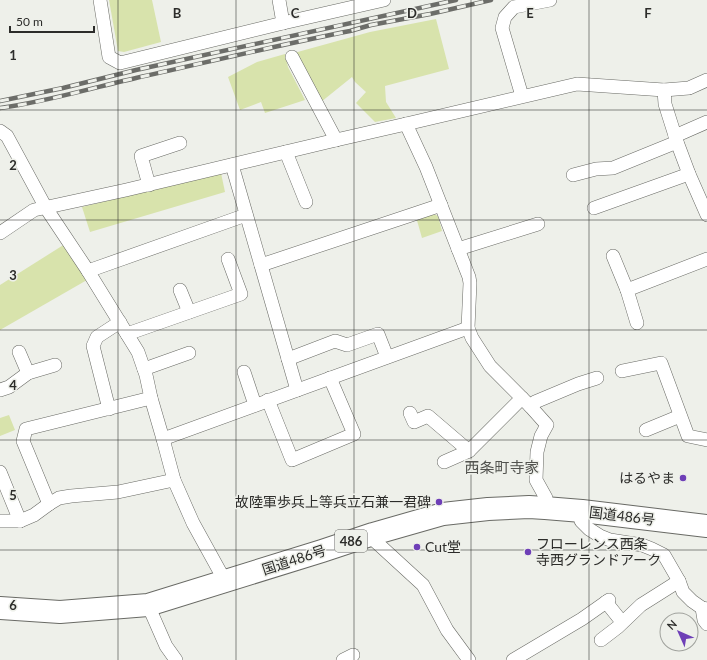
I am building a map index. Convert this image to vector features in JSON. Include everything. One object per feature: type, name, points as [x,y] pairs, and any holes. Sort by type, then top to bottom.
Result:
[{"type":"highway","name":"国道486号","points":[[0,608],[60,612],[148,605],[225,582],[373,534],[443,514],[488,509],[545,508],[707,526]]},
{"type":"street","points":[[100,0],[109,57],[120,63],[384,0]]},
{"type":"street","points":[[279,0],[283,23]]},
{"type":"street","points":[[522,96],[502,28],[505,17],[514,7],[550,0]]},
{"type":"street","points":[[292,57],[336,140]]},
{"type":"street","points":[[0,233],[34,210],[149,185],[577,84],[664,90],[689,88],[707,80]]},
{"type":"street","points":[[664,90],[666,104],[688,174],[706,212]]},
{"type":"street","points":[[573,176],[596,169],[613,168],[676,139],[707,122]]},
{"type":"street","points":[[406,124],[426,167],[469,277],[468,328],[472,338],[490,366],[547,425],[541,436],[537,452],[536,480],[546,498],[545,508]]},
{"type":"street","points":[[0,131],[7,136],[46,208],[88,271],[138,352],[146,375],[174,480],[194,524],[225,582]]},
{"type":"street","points":[[149,185],[141,156],[180,143]]},
{"type":"street","points":[[286,152],[306,202]]},
{"type":"street","points":[[232,165],[297,390]]},
{"type":"street","points":[[594,208],[688,174]]},
{"type":"street","points":[[260,265],[441,205]]},
{"type":"street","points":[[88,271],[246,215]]},
{"type":"street","points":[[458,248],[538,224]]},
{"type":"street","points":[[613,256],[627,290],[637,323]]},
{"type":"street","points":[[127,334],[241,294],[228,259]]},
{"type":"street","points":[[627,290],[707,259]]},
{"type":"street","points":[[180,290],[188,312]]},
{"type":"street","points":[[109,409],[93,346],[97,337],[120,322]]},
{"type":"street","points":[[163,438],[468,328]]},
{"type":"street","points":[[288,359],[335,341],[347,345],[378,334],[388,357]]},
{"type":"street","points":[[19,352],[28,373]]},
{"type":"street","points":[[144,368],[189,354]]},
{"type":"street","points":[[622,371],[661,363],[688,436],[707,440]]},
{"type":"street","points":[[0,390],[9,387],[28,373],[55,365]]},
{"type":"street","points":[[244,372],[255,405]]},
{"type":"street","points":[[268,400],[292,460],[354,434],[330,378]]},
{"type":"street","points":[[444,462],[469,451],[526,402],[535,402],[578,384],[597,378]]},
{"type":"street","points":[[49,504],[23,441],[26,429],[151,398]]},
{"type":"street","points":[[410,413],[414,422],[428,416],[469,451]]},
{"type":"street","points":[[646,430],[680,416]]},
{"type":"street","points":[[0,472],[20,521]]},
{"type":"street","points":[[0,520],[20,521],[34,515],[59,498],[118,492],[174,480]]},
{"type":"street","points":[[582,511],[581,521],[589,529],[600,536],[610,540],[642,545],[664,555],[679,581],[683,592],[692,601],[705,608],[704,620],[707,624]]},
{"type":"street","points":[[373,534],[375,541],[423,585],[446,630],[469,660]]},
{"type":"street","points":[[601,640],[641,605],[679,581]]},
{"type":"street","points":[[513,660],[582,619],[608,601],[622,622]]},
{"type":"street","points":[[148,605],[166,646],[176,660]]},
{"type":"green space","points":[[109,0],[152,0],[161,42],[124,52],[118,51]]},
{"type":"green space","points":[[436,19],[449,69],[385,86],[386,102],[396,118],[375,122],[356,103],[366,92],[355,82],[352,77],[321,102],[294,53],[370,32]]},
{"type":"green space","points":[[285,54],[288,67],[305,100],[265,113],[261,102],[240,110],[228,77],[257,62]]},
{"type":"green space","points":[[221,173],[225,192],[90,232],[82,207]]},
{"type":"green space","points":[[429,212],[438,216],[442,231],[422,238],[416,217]]},
{"type":"green space","points":[[65,244],[87,280],[0,330],[0,285]]},
{"type":"green space","points":[[9,415],[15,430],[0,436],[0,418]]},
{"type":"railway","points":[[0,101],[456,0]]},
{"type":"railway","points":[[0,108],[51,99],[136,78],[350,31],[371,25],[430,14],[491,0]]},
{"type":"place","name":"はるやま","points":[[683,478]]},
{"type":"place","name":"故陸軍歩兵上等兵立石兼一君碑","points":[[439,502]]},
{"type":"place","name":"Cut堂","points":[[417,547]]},
{"type":"place","name":"フローレンス西条 寺西グランドアーク","points":[[528,552]]},
{"type":"district","name":"西条町寺家","points":[[502,468]]}]
